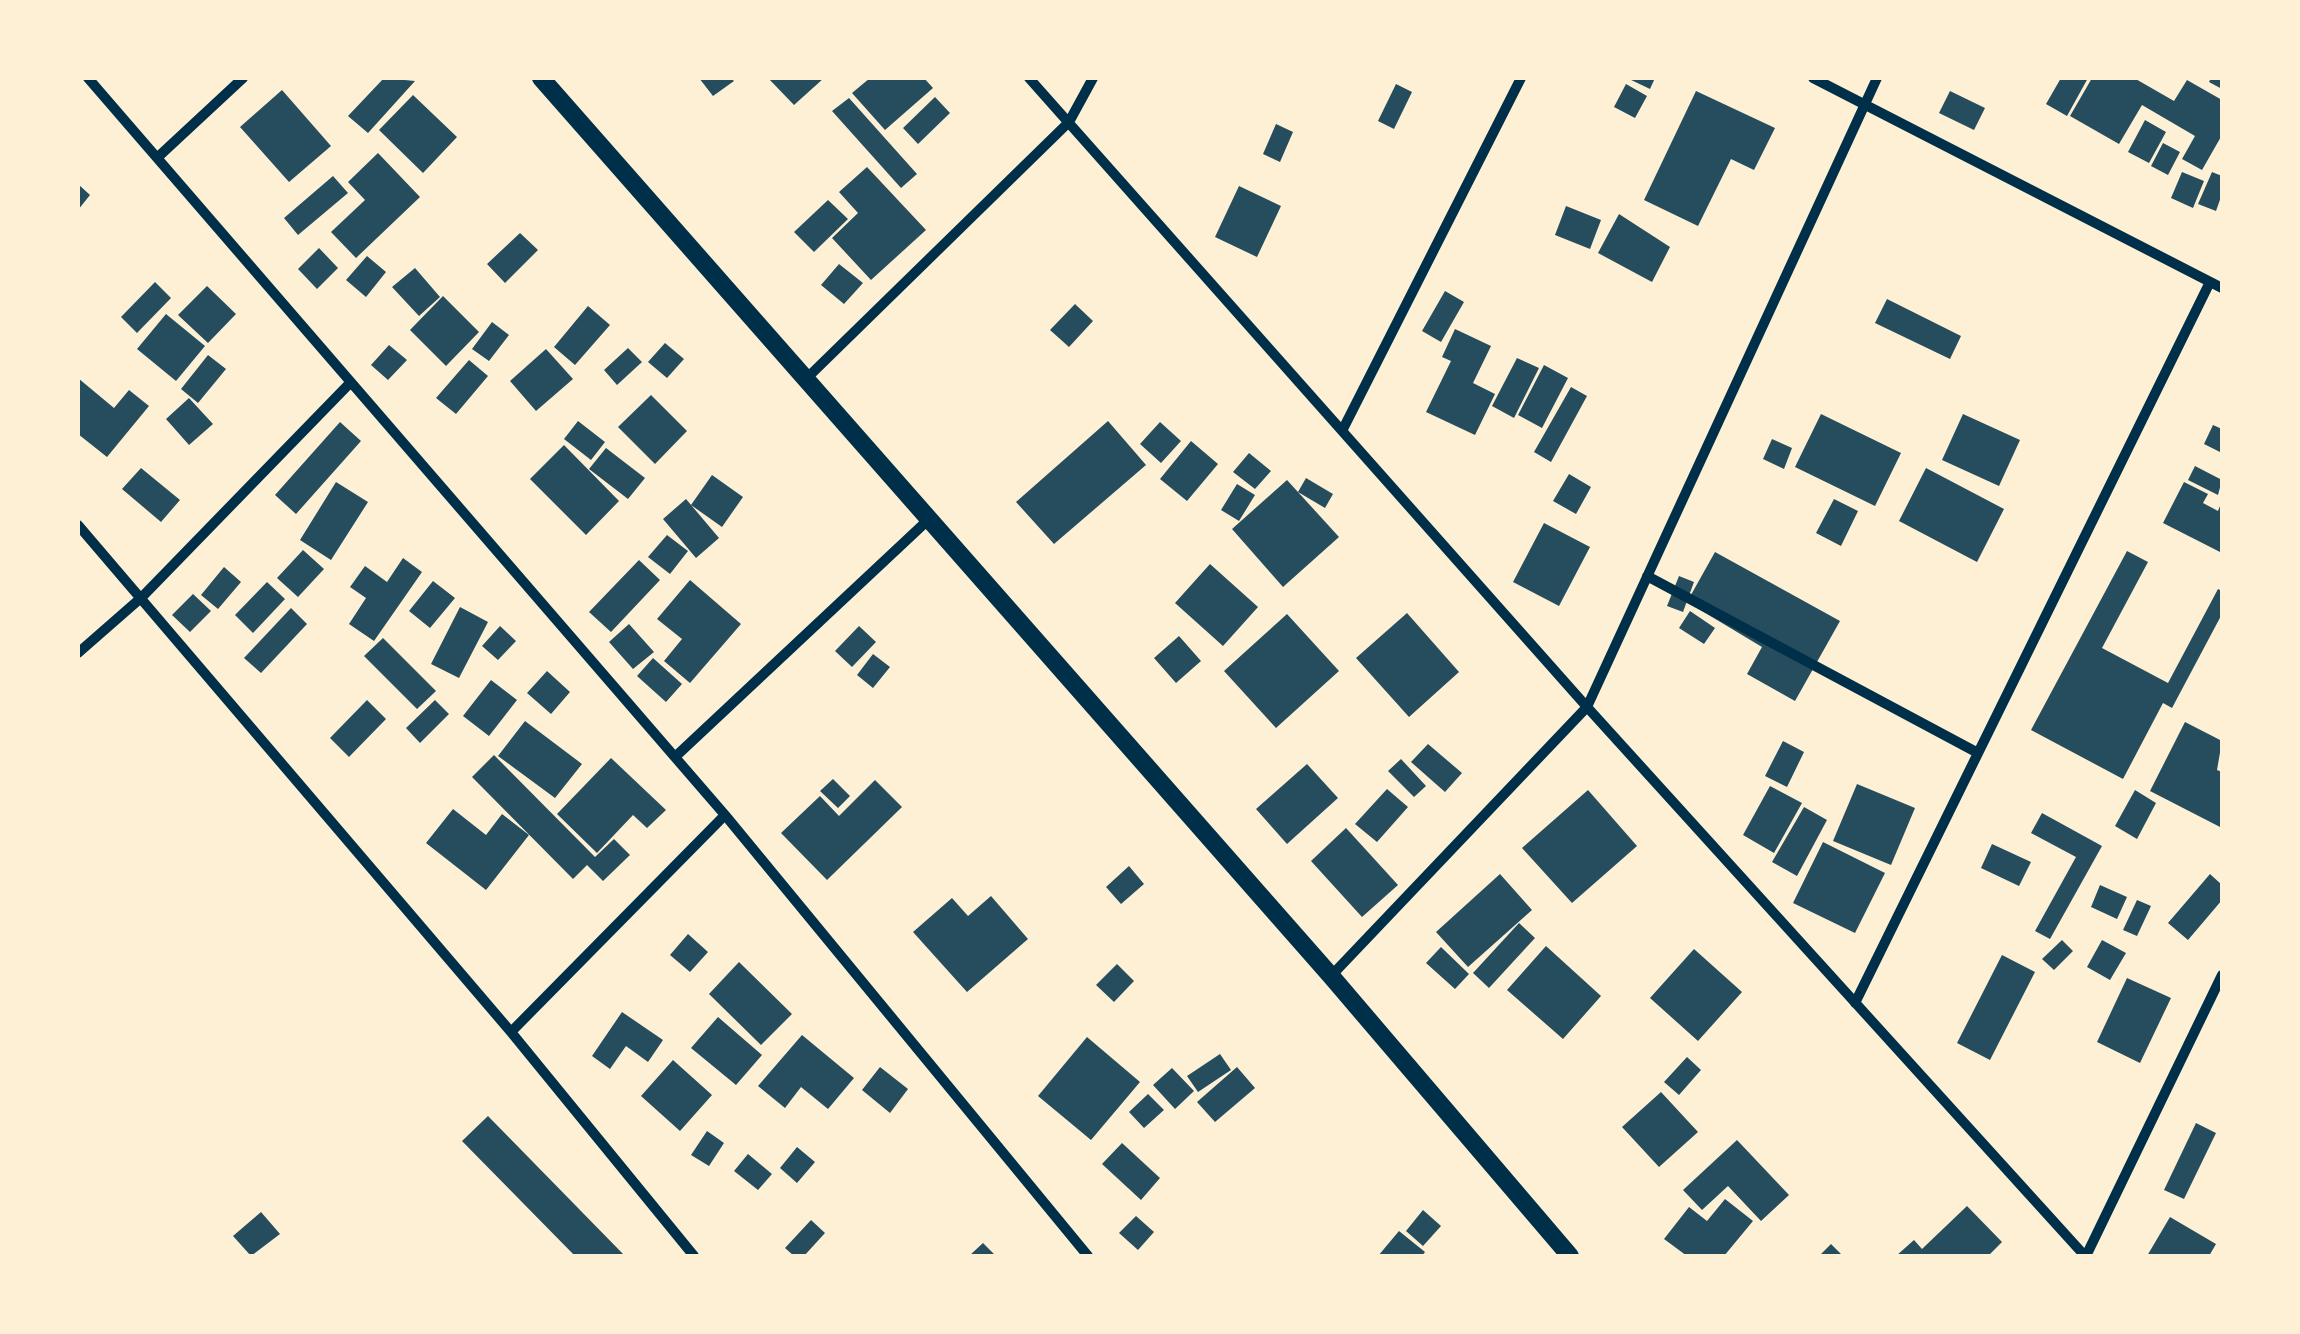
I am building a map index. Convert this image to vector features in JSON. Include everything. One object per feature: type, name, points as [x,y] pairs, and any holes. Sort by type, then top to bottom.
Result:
[{"type":"street","points":[[88,78],[725,815],[1088,1256]]},
{"type":"street","points":[[158,157],[243,78]]},
{"type":"street","points":[[541,78],[1332,976],[1570,1256]]},
{"type":"street","points":[[1030,78],[1587,707],[2086,1256],[2222,975]]},
{"type":"street","points":[[805,380],[1069,122],[1093,78]]},
{"type":"street","points":[[1343,429],[1521,78]]},
{"type":"street","points":[[1813,78],[2222,288]]},
{"type":"street","points":[[1332,976],[1587,707],[1876,78]]},
{"type":"street","points":[[1855,1003],[2210,282]]},
{"type":"street","points":[[78,653],[142,597],[350,382]]},
{"type":"street","points":[[675,757],[928,520]]},
{"type":"street","points":[[78,525],[511,1032],[694,1256]]},
{"type":"street","points":[[1647,576],[1978,754]]},
{"type":"street","points":[[511,1032],[725,815]]},
{"type":"building","points":[[384,78],[415,81],[368,133],[348,116]]},
{"type":"building","points":[[699,78],[731,78],[734,81],[713,96]]},
{"type":"building","points":[[768,78],[824,78],[794,105]]},
{"type":"building","points":[[870,78],[924,78],[933,88],[885,130],[852,93]]},
{"type":"building","points":[[1627,78],[1655,78],[1650,89]]},
{"type":"building","points":[[2061,78],[2088,78],[2067,116],[2046,104]]},
{"type":"building","points":[[2092,78],[2134,78],[2174,101],[2187,80],[2222,100],[2222,135],[2202,170],[2182,159],[2195,136],[2142,105],[2119,144],[2070,116]]},
{"type":"building","points":[[2211,78],[2222,78],[2222,89],[2209,82]]},
{"type":"building","points":[[1396,84],[1412,92],[1394,129],[1378,121]]},
{"type":"building","points":[[1626,84],[1647,96],[1635,118],[1614,107]]},
{"type":"building","points":[[282,90],[331,146],[289,182],[240,127]]},
{"type":"building","points":[[1696,91],[1775,128],[1754,170],[1731,159],[1698,226],[1644,200]]},
{"type":"building","points":[[1950,91],[1985,108],[1974,130],[1939,113]]},
{"type":"building","points":[[413,95],[457,137],[423,173],[379,130]]},
{"type":"building","points":[[935,97],[950,113],[918,144],[903,128]]},
{"type":"building","points":[[849,98],[917,174],[901,188],[832,111]]},
{"type":"building","points":[[2145,120],[2166,132],[2149,163],[2128,152]]},
{"type":"building","points":[[1276,124],[1293,132],[1280,162],[1263,154]]},
{"type":"building","points":[[2163,143],[2180,152],[2168,175],[2151,166]]},
{"type":"building","points":[[378,153],[420,197],[356,258],[331,232],[365,200],[348,182]]},
{"type":"building","points":[[867,167],[926,230],[871,280],[832,238],[858,213],[839,192]]},
{"type":"building","points":[[2182,172],[2204,181],[2193,208],[2171,198]]},
{"type":"building","points":[[2212,172],[2222,176],[2222,194],[2216,211],[2198,204]]},
{"type":"building","points":[[333,176],[348,193],[298,235],[284,218]]},
{"type":"building","points":[[78,184],[90,195],[78,210]]},
{"type":"building","points":[[1239,186],[1281,206],[1257,257],[1215,237]]},
{"type":"building","points":[[828,200],[848,219],[814,252],[794,232]]},
{"type":"building","points":[[1566,206],[1601,220],[1590,249],[1555,235]]},
{"type":"building","points":[[1619,214],[1670,247],[1652,282],[1598,253]]},
{"type":"building","points":[[520,233],[538,250],[505,283],[487,264]]},
{"type":"building","points":[[319,248],[338,268],[317,289],[298,269]]},
{"type":"building","points":[[367,256],[386,272],[366,297],[346,280]]},
{"type":"building","points":[[839,264],[863,283],[844,304],[821,285]]},
{"type":"building","points":[[415,268],[440,297],[419,316],[392,287]]},
{"type":"building","points":[[155,282],[171,298],[137,333],[121,317]]},
{"type":"building","points":[[207,286],[236,314],[208,343],[178,315]]},
{"type":"building","points":[[1445,291],[1464,302],[1441,342],[1422,331]]},
{"type":"building","points":[[443,296],[479,332],[446,366],[410,330]]},
{"type":"building","points":[[1887,299],[1961,336],[1950,359],[1875,323]]},
{"type":"building","points":[[1075,304],[1093,321],[1069,347],[1050,330]]},
{"type":"building","points":[[588,306],[610,325],[575,365],[554,347]]},
{"type":"building","points":[[166,314],[205,346],[176,381],[137,349]]},
{"type":"building","points":[[492,322],[509,335],[489,361],[472,349]]},
{"type":"building","points":[[1455,329],[1491,346],[1473,383],[1495,394],[1475,435],[1426,412],[1451,361],[1442,357]]},
{"type":"building","points":[[665,343],[684,359],[667,378],[648,362]]},
{"type":"building","points":[[389,345],[407,360],[388,380],[371,365]]},
{"type":"building","points":[[628,348],[642,362],[617,385],[604,370]]},
{"type":"building","points":[[546,349],[573,379],[536,411],[510,381]]},
{"type":"building","points":[[208,355],[226,369],[198,403],[181,389]]},
{"type":"building","points":[[1517,358],[1539,368],[1514,418],[1492,406]]},
{"type":"building","points":[[469,360],[488,376],[456,414],[436,398]]},
{"type":"building","points":[[1544,365],[1568,378],[1542,428],[1518,415]]},
{"type":"building","points":[[78,378],[114,408],[129,390],[149,406],[107,457],[78,434]]},
{"type":"building","points":[[1571,387],[1587,396],[1551,462],[1534,452]]},
{"type":"building","points":[[651,395],[687,431],[655,464],[618,427]]},
{"type":"building","points":[[189,398],[213,424],[189,445],[166,419]]},
{"type":"building","points":[[1821,414],[1901,453],[1875,506],[1795,467]]},
{"type":"building","points":[[1963,414],[2020,440],[1999,486],[1942,460]]},
{"type":"building","points":[[578,421],[605,442],[591,460],[564,439]]},
{"type":"building","points":[[1108,421],[1146,465],[1054,544],[1016,502]]},
{"type":"building","points":[[340,422],[361,441],[296,514],[275,495]]},
{"type":"building","points":[[1160,422],[1181,441],[1161,463],[1140,444]]},
{"type":"building","points":[[2213,425],[2222,429],[2222,453],[2204,444]]},
{"type":"building","points":[[1772,439],[1792,448],[1784,469],[1763,459]]},
{"type":"building","points":[[1191,441],[1218,464],[1187,501],[1160,479]]},
{"type":"building","points":[[564,445],[619,501],[586,535],[530,479]]},
{"type":"building","points":[[606,448],[645,478],[628,499],[589,469]]},
{"type":"building","points":[[1249,453],[1271,471],[1255,489],[1233,472]]},
{"type":"building","points":[[2195,466],[2222,480],[2218,495],[2188,480]]},
{"type":"building","points":[[141,468],[180,500],[161,522],[122,489]]},
{"type":"building","points":[[1926,468],[2004,509],[1977,562],[1899,521]]},
{"type":"building","points":[[1569,474],[1591,487],[1576,514],[1553,501]]},
{"type":"building","points":[[712,475],[743,497],[722,527],[691,505]]},
{"type":"building","points":[[1306,478],[1333,494],[1325,508],[1298,492]]},
{"type":"building","points":[[1287,480],[1339,537],[1283,587],[1232,529]]},
{"type":"building","points":[[336,482],[368,502],[331,560],[300,540]]},
{"type":"building","points":[[2184,482],[2208,494],[2203,503],[2218,511],[2222,501],[2222,553],[2163,523]]},
{"type":"building","points":[[1237,484],[1255,495],[1239,521],[1221,510]]},
{"type":"building","points":[[686,499],[719,538],[696,558],[663,519]]},
{"type":"building","points":[[1834,499],[1858,511],[1841,546],[1816,533]]},
{"type":"building","points":[[1544,523],[1590,547],[1559,606],[1513,582]]},
{"type":"building","points":[[667,535],[688,551],[670,574],[648,557]]},
{"type":"building","points":[[303,550],[324,569],[298,597],[277,578]]},
{"type":"building","points":[[2127,551],[2148,562],[2102,648],[2168,683],[2218,589],[2222,591],[2222,614],[2172,708],[2163,703],[2123,779],[2031,730]]},
{"type":"building","points":[[1715,552],[1840,621],[1795,701],[1747,674],[1762,647],[1687,602]]},
{"type":"building","points":[[403,558],[422,572],[374,641],[349,624],[366,598],[350,587],[365,566],[387,582]]},
{"type":"building","points":[[639,560],[660,580],[611,632],[589,612]]},
{"type":"building","points":[[1210,564],[1258,607],[1223,646],[1175,603]]},
{"type":"building","points":[[224,567],[241,582],[218,609],[201,595]]},
{"type":"building","points":[[1679,576],[1694,582],[1683,612],[1667,606]]},
{"type":"building","points":[[690,580],[741,624],[690,683],[664,661],[682,639],[657,619]]},
{"type":"building","points":[[433,581],[455,598],[430,628],[409,611]]},
{"type":"building","points":[[267,582],[285,599],[253,633],[235,615]]},
{"type":"building","points":[[193,594],[211,611],[190,632],[172,615]]},
{"type":"building","points":[[460,607],[488,622],[459,678],[431,664]]},
{"type":"building","points":[[291,608],[307,624],[261,673],[244,658]]},
{"type":"building","points":[[1690,611],[1715,628],[1704,644],[1679,628]]},
{"type":"building","points":[[1407,613],[1459,672],[1409,717],[1356,658]]},
{"type":"building","points":[[1287,614],[1339,671],[1276,728],[1224,671]]},
{"type":"building","points":[[629,624],[654,652],[633,669],[609,642]]},
{"type":"building","points":[[500,626],[516,641],[498,660],[482,646]]},
{"type":"building","points":[[859,626],[876,642],[852,667],[835,651]]},
{"type":"building","points":[[1179,636],[1201,661],[1176,683],[1154,658]]},
{"type":"building","points":[[383,638],[436,691],[417,709],[364,656]]},
{"type":"building","points":[[873,654],[890,667],[873,688],[857,675]]},
{"type":"building","points":[[653,658],[682,684],[666,702],[637,676]]},
{"type":"building","points":[[547,671],[570,692],[551,714],[527,693]]},
{"type":"building","points":[[491,680],[517,700],[489,736],[463,716]]},
{"type":"building","points":[[367,700],[386,719],[349,757],[330,738]]},
{"type":"building","points":[[435,700],[449,714],[420,743],[406,728]]},
{"type":"building","points":[[525,721],[582,764],[555,798],[498,756]]},
{"type":"building","points":[[2185,722],[2222,741],[2217,770],[2222,772],[2222,828],[2150,791]]},
{"type":"building","points":[[1783,741],[1804,752],[1787,787],[1765,776]]},
{"type":"building","points":[[1428,744],[1462,773],[1445,792],[1411,762]]},
{"type":"building","points":[[494,755],[595,857],[614,839],[630,855],[603,881],[587,865],[573,879],[472,777]]},
{"type":"building","points":[[611,758],[666,810],[647,828],[633,815],[597,853],[557,814]]},
{"type":"building","points":[[1401,759],[1426,786],[1414,797],[1388,771]]},
{"type":"building","points":[[1307,764],[1338,798],[1287,844],[1256,809]]},
{"type":"building","points":[[833,779],[850,796],[838,808],[820,791]]},
{"type":"building","points":[[875,780],[902,807],[827,880],[781,833],[820,796],[839,816]]},
{"type":"building","points":[[1857,784],[1915,808],[1891,865],[1833,841]]},
{"type":"building","points":[[1770,786],[1802,803],[1774,853],[1743,835]]},
{"type":"building","points":[[1387,789],[1408,807],[1377,842],[1355,824]]},
{"type":"building","points":[[1588,790],[1637,846],[1572,903],[1522,848]]},
{"type":"building","points":[[2135,790],[2156,803],[2137,839],[2115,826]]},
{"type":"building","points":[[1804,807],[1827,820],[1797,876],[1772,862]]},
{"type":"building","points":[[453,809],[486,835],[502,814],[529,835],[486,890],[426,843]]},
{"type":"building","points":[[2042,813],[2102,846],[2050,939],[2035,931],[2076,857],[2031,833]]},
{"type":"building","points":[[1346,828],[1398,885],[1362,917],[1311,861]]},
{"type":"building","points":[[1823,842],[1885,873],[1855,933],[1793,903]]},
{"type":"building","points":[[1992,844],[2031,862],[2019,886],[1981,868]]},
{"type":"building","points":[[1129,866],[1144,884],[1121,904],[1106,887]]},
{"type":"building","points":[[1500,874],[1532,910],[1468,967],[1436,932]]},
{"type":"building","points":[[2210,874],[2222,885],[2222,900],[2188,940],[2168,923]]},
{"type":"building","points":[[2100,885],[2127,897],[2117,919],[2091,907]]},
{"type":"building","points":[[991,896],[1028,939],[967,992],[913,932],[952,898],[968,916]]},
{"type":"building","points":[[2137,900],[2151,906],[2137,936],[2123,930]]},
{"type":"building","points":[[1519,923],[1535,938],[1489,988],[1473,973]]},
{"type":"building","points":[[688,934],[708,952],[690,972],[670,955]]},
{"type":"building","points":[[2062,940],[2073,951],[2054,970],[2042,959]]},
{"type":"building","points":[[2102,940],[2126,953],[2110,980],[2087,967]]},
{"type":"building","points":[[1546,946],[1601,996],[1563,1039],[1507,990]]},
{"type":"building","points":[[1441,947],[1469,974],[1455,989],[1426,963]]},
{"type":"building","points":[[1694,949],[1742,992],[1698,1041],[1650,998]]},
{"type":"building","points":[[2002,955],[2035,972],[1990,1060],[1957,1043]]},
{"type":"building","points":[[739,962],[792,1014],[761,1045],[709,994]]},
{"type":"building","points":[[1117,964],[1134,981],[1114,1002],[1096,985]]},
{"type":"building","points":[[2127,978],[2171,998],[2140,1063],[2097,1042]]},
{"type":"building","points":[[622,1012],[663,1040],[648,1062],[626,1046],[610,1069],[592,1056]]},
{"type":"building","points":[[718,1017],[762,1055],[736,1085],[691,1048]]},
{"type":"building","points":[[802,1035],[854,1078],[828,1109],[801,1087],[785,1108],[758,1086]]},
{"type":"building","points":[[1087,1037],[1140,1082],[1091,1140],[1038,1096]]},
{"type":"building","points":[[1220,1054],[1231,1070],[1198,1092],[1187,1076]]},
{"type":"building","points":[[1687,1057],[1701,1070],[1679,1095],[1664,1082]]},
{"type":"building","points":[[673,1060],[712,1095],[680,1131],[641,1096]]},
{"type":"building","points":[[880,1067],[908,1089],[890,1113],[862,1090]]},
{"type":"building","points":[[1237,1067],[1255,1088],[1215,1122],[1197,1102]]},
{"type":"building","points":[[1172,1068],[1194,1091],[1175,1109],[1153,1085]]},
{"type":"building","points":[[1661,1092],[1698,1132],[1659,1167],[1622,1127]]},
{"type":"building","points":[[1148,1094],[1164,1110],[1144,1128],[1129,1112]]},
{"type":"building","points":[[488,1116],[625,1256],[575,1256],[462,1141]]},
{"type":"building","points":[[2196,1123],[2216,1133],[2184,1199],[2164,1190]]},
{"type":"building","points":[[707,1131],[724,1143],[709,1166],[691,1155]]},
{"type":"building","points":[[1737,1140],[1789,1195],[1761,1221],[1728,1186],[1702,1210],[1683,1190]]},
{"type":"building","points":[[1122,1143],[1160,1178],[1141,1200],[1102,1164]]},
{"type":"building","points":[[797,1147],[815,1162],[797,1183],[780,1168]]},
{"type":"building","points":[[748,1154],[772,1174],[758,1190],[734,1171]]},
{"type":"building","points":[[1725,1199],[1753,1221],[1724,1256],[1687,1256],[1664,1239],[1689,1207],[1707,1221]]},
{"type":"building","points":[[1967,1206],[2002,1242],[1988,1256],[1896,1256],[1914,1240],[1922,1249]]},
{"type":"building","points":[[1423,1210],[1441,1226],[1423,1246],[1406,1231]]},
{"type":"building","points":[[261,1212],[280,1234],[251,1256],[233,1236]]},
{"type":"building","points":[[1136,1216],[1154,1232],[1138,1250],[1119,1233]]},
{"type":"building","points":[[2170,1217],[2216,1244],[2209,1256],[2147,1256]]},
{"type":"building","points":[[811,1220],[825,1233],[804,1256],[794,1256],[785,1248]]},
{"type":"building","points":[[1399,1231],[1425,1252],[1422,1256],[1378,1256]]},
{"type":"building","points":[[983,1243],[996,1256],[969,1256]]},
{"type":"building","points":[[1831,1244],[1843,1256],[1819,1256]]}]
